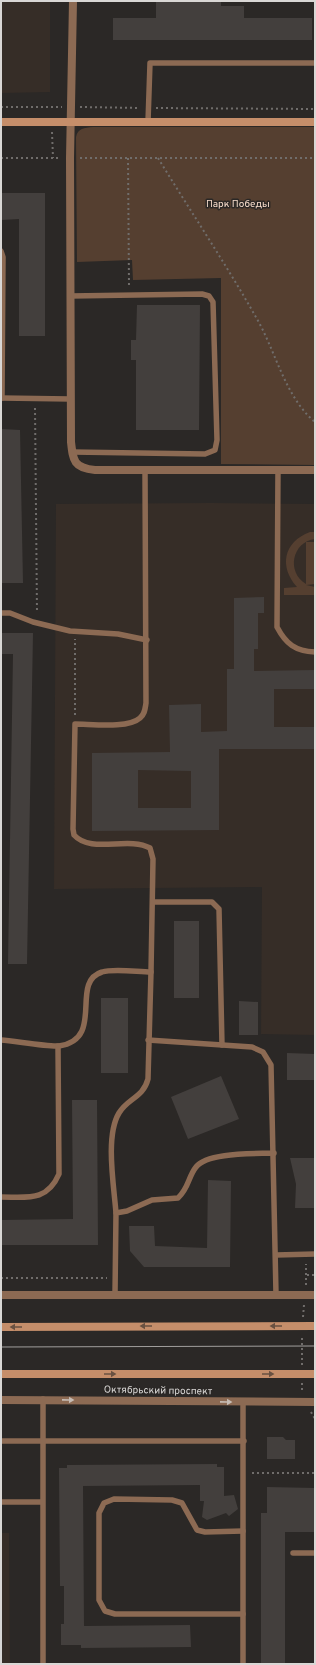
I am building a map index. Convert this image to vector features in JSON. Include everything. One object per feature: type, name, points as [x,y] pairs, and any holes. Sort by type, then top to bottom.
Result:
[{"type":"main road","points":[[1,122],[315,122]]},
{"type":"main road","points":[[1,1327],[315,1326]]},
{"type":"main road","name":"Октябрьский проспект","points":[[1,1374],[315,1374]]},
{"type":"street","points":[[73,1],[72,122],[70,158],[70,398],[72,452],[74,460],[78,465],[85,469],[315,470]]},
{"type":"street","points":[[1,1295],[315,1295]]},
{"type":"street","name":"Октябрьский проспект","points":[[1,1400],[43,1399],[315,1402]]},
{"type":"lane","points":[[148,122],[150,63],[315,63]]},
{"type":"lane","points":[[1,251],[3,257],[1,398],[70,398]]},
{"type":"lane","points":[[70,296],[202,294],[209,296],[212,299],[217,440],[215,450],[206,454],[72,452]]},
{"type":"lane","points":[[115,1294],[116,1213],[113,1165],[114,1126],[124,1106],[145,1089],[148,1079],[153,859],[150,848],[137,844],[83,843],[74,836],[75,724],[125,724],[134,722],[141,718],[146,703],[147,640],[145,470]]},
{"type":"lane","points":[[278,470],[277,627],[284,640],[294,649],[315,652]]},
{"type":"lane","points":[[1,613],[10,613],[37,622],[75,631],[118,634],[147,640]]},
{"type":"lane","points":[[153,902],[212,902],[219,909],[222,1045]]},
{"type":"lane","points":[[1,1040],[58,1046],[69,1043],[81,1033],[86,1022],[86,992],[89,982],[95,975],[103,971],[151,972]]},
{"type":"lane","points":[[148,1040],[258,1049],[263,1052],[271,1065],[276,1294]]},
{"type":"lane","points":[[1,1197],[33,1197],[44,1193],[51,1189],[59,1174],[58,1046]]},
{"type":"lane","points":[[116,1213],[127,1211],[152,1200],[178,1198],[186,1190],[196,1167],[202,1161],[237,1155],[274,1153]]},
{"type":"lane","points":[[276,1255],[315,1254]]},
{"type":"lane","points":[[43,1399],[43,1664]]},
{"type":"lane","points":[[243,1402],[243,1664]]},
{"type":"lane","points":[[1,1442],[244,1441]]},
{"type":"lane","points":[[243,1531],[205,1532],[197,1530],[182,1503],[172,1500],[114,1499],[104,1503],[99,1513],[99,1600],[105,1611],[115,1614],[243,1614]]},
{"type":"lane","points":[[1,1502],[42,1502]]},
{"type":"lane","points":[[293,1553],[315,1553]]},
{"type":"path","points":[[1,158],[315,158]]},
{"type":"path","points":[[128,158],[130,295]]},
{"type":"path","points":[[158,158],[258,320],[281,372],[300,405],[306,415],[315,422]]},
{"type":"path","points":[[35,398],[37,622]]},
{"type":"path","points":[[75,631],[75,724]]},
{"type":"path","points":[[306,1254],[307,1275],[303,1326],[302,1402],[315,1419]]},
{"type":"path","points":[[307,1275],[315,1275]]},
{"type":"path","points":[[1,1278],[114,1278]]},
{"type":"path","points":[[243,1473],[315,1473]]},
{"type":"shaded area","points":[[1,1],[50,1],[50,92],[1,93]]},
{"type":"shaded area","points":[[56,504],[315,504],[315,1035],[261,1034],[262,887],[54,889]]},
{"type":"shaded area","points":[[1,1533],[9,1533],[10,1664],[1,1664]]},
{"type":"green space","name":"Парк Победы","points":[[93,127],[315,127],[315,465],[221,464],[221,278],[133,280],[132,260],[77,262],[76,137],[80,130]]},
{"type":"green space","points":[[310,532],[315,532],[315,539],[306,542],[315,542],[315,584],[306,585],[315,587],[315,595],[284,595],[284,588],[297,587],[291,579],[286,563],[289,549],[301,536]],"holes":[[[306,542],[306,584],[300,579],[294,565],[294,558],[297,551]]]},
{"type":"building","points":[[156,1],[221,1],[221,6],[244,6],[244,18],[312,18],[312,40],[113,40],[113,18],[156,18]]},
{"type":"building","points":[[1,193],[45,193],[45,336],[19,336],[19,219],[1,220]]},
{"type":"building","points":[[137,305],[200,305],[199,430],[136,430],[136,360],[131,360],[131,340],[136,340]]},
{"type":"building","points":[[1,429],[20,430],[23,583],[1,583]]},
{"type":"building","points":[[264,597],[264,613],[258,613],[258,649],[254,649],[254,671],[315,670],[315,689],[274,689],[274,727],[315,727],[315,749],[219,749],[219,830],[92,831],[92,753],[170,752],[169,705],[201,704],[201,732],[227,731],[227,669],[234,669],[234,598]],"holes":[[[138,770],[191,771],[191,808],[138,808]]]},
{"type":"building","points":[[1,633],[33,633],[27,964],[8,964],[13,654],[1,654]]},
{"type":"building","points":[[174,921],[199,921],[199,998],[174,998]]},
{"type":"building","points":[[101,998],[128,998],[128,1073],[101,1073]]},
{"type":"building","points":[[239,1001],[258,1002],[258,1035],[239,1035]]},
{"type":"building","points":[[287,1053],[315,1054],[315,1080],[287,1080]]},
{"type":"building","points":[[221,1076],[239,1119],[188,1139],[171,1097]]},
{"type":"building","points":[[72,1100],[97,1100],[98,1245],[1,1245],[1,1220],[73,1219]]},
{"type":"building","points":[[290,1158],[315,1158],[315,1208],[295,1208],[296,1184]]},
{"type":"building","points":[[208,1180],[231,1181],[230,1267],[144,1267],[130,1251],[129,1226],[154,1226],[155,1246],[207,1248]]},
{"type":"building","points":[[267,1437],[283,1437],[286,1440],[295,1440],[295,1459],[267,1459]]},
{"type":"building","points":[[217,1464],[217,1467],[224,1467],[224,1496],[234,1495],[238,1509],[229,1516],[226,1513],[207,1520],[202,1517],[204,1501],[200,1501],[200,1485],[83,1486],[84,1626],[190,1625],[191,1647],[81,1648],[81,1645],[61,1645],[61,1624],[64,1624],[64,1586],[60,1586],[59,1468],[67,1468],[67,1465]]},
{"type":"building","points":[[267,1487],[315,1488],[315,1532],[285,1532],[285,1664],[261,1664],[261,1513],[267,1513]]},
{"type":"tram line","points":[[1,1347],[315,1346]]}]
